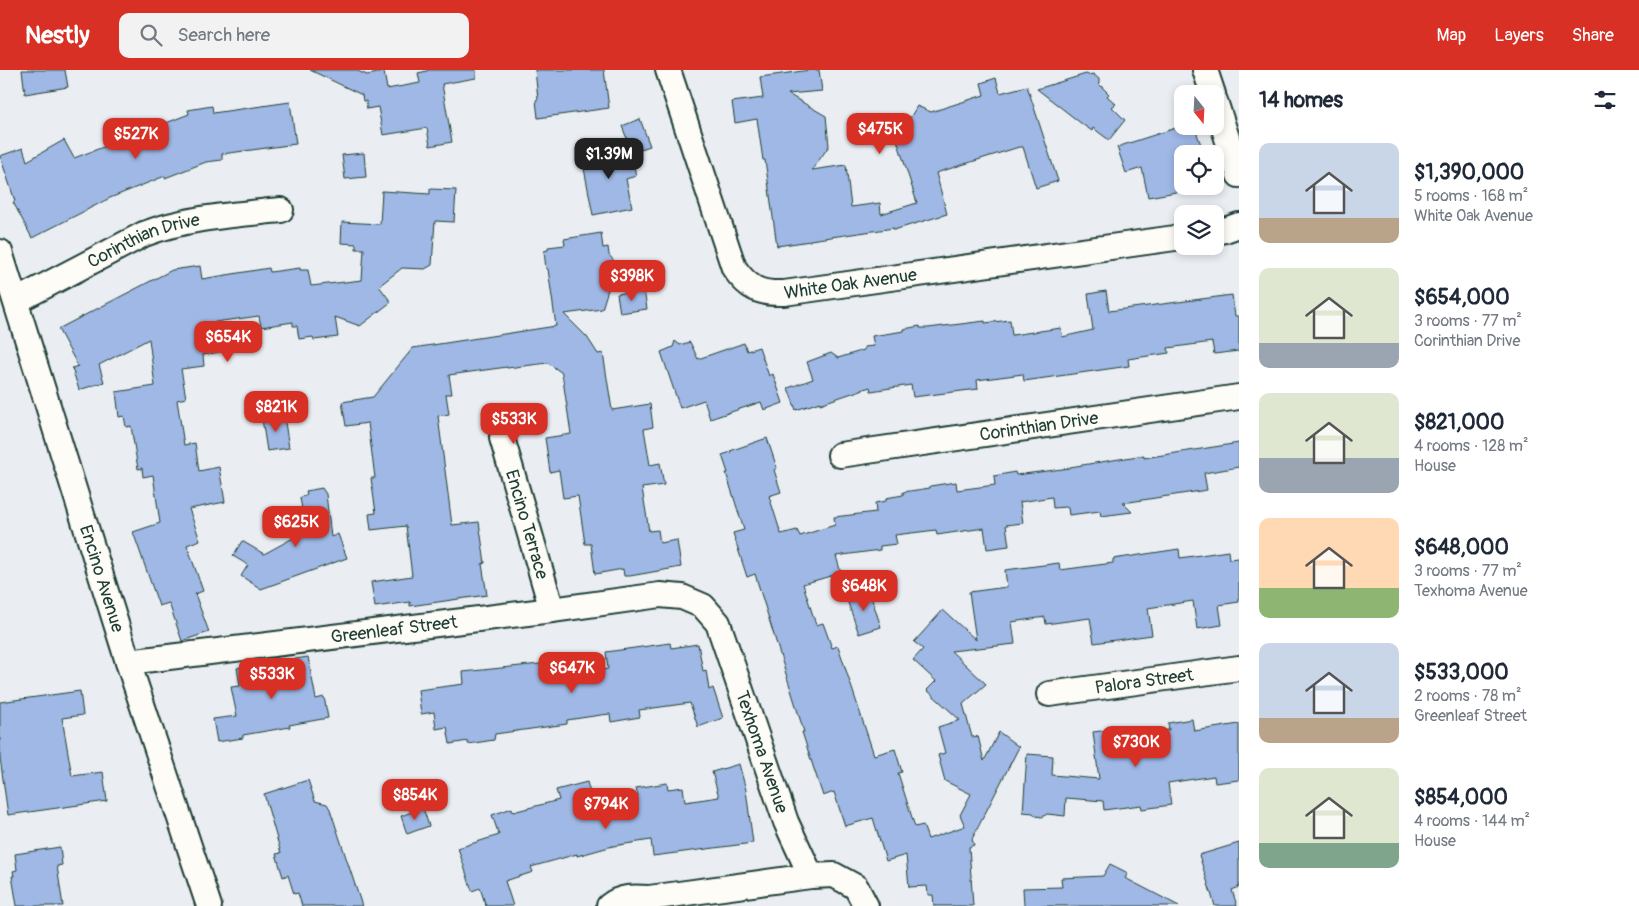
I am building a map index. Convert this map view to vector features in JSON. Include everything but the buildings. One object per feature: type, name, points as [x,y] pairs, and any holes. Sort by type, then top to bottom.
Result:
[{"type":"street","name":"White Oak Avenue","points":[[668,70],[734,268],[742,281],[756,290],[770,294],[784,293],[1174,238]]},
{"type":"street","points":[[1205,70],[1210,85]]},
{"type":"street","points":[[1224,126],[1238,166]]},
{"type":"street","name":"Corinthian Drive","points":[[16,301],[144,234],[166,226],[191,220],[281,210]]},
{"type":"street","points":[[1224,230],[1239,225]]},
{"type":"street","name":"Encino Avenue","points":[[0,252],[128,662],[209,906]]},
{"type":"street","name":"Corinthian Drive","points":[[840,455],[1239,397]]},
{"type":"street","name":"Encino Terrace","points":[[502,438],[552,610]]},
{"type":"street","name":"Greenleaf Street","points":[[128,662],[660,595]]},
{"type":"street","name":"Texhoma Avenue","points":[[660,595],[682,597],[703,606],[718,623],[786,822],[811,876]]},
{"type":"street","name":"Palora Street","points":[[1049,694],[1239,668]]},
{"type":"street","points":[[611,904],[629,897],[648,898],[811,876],[834,875],[856,887],[866,906]]}]
